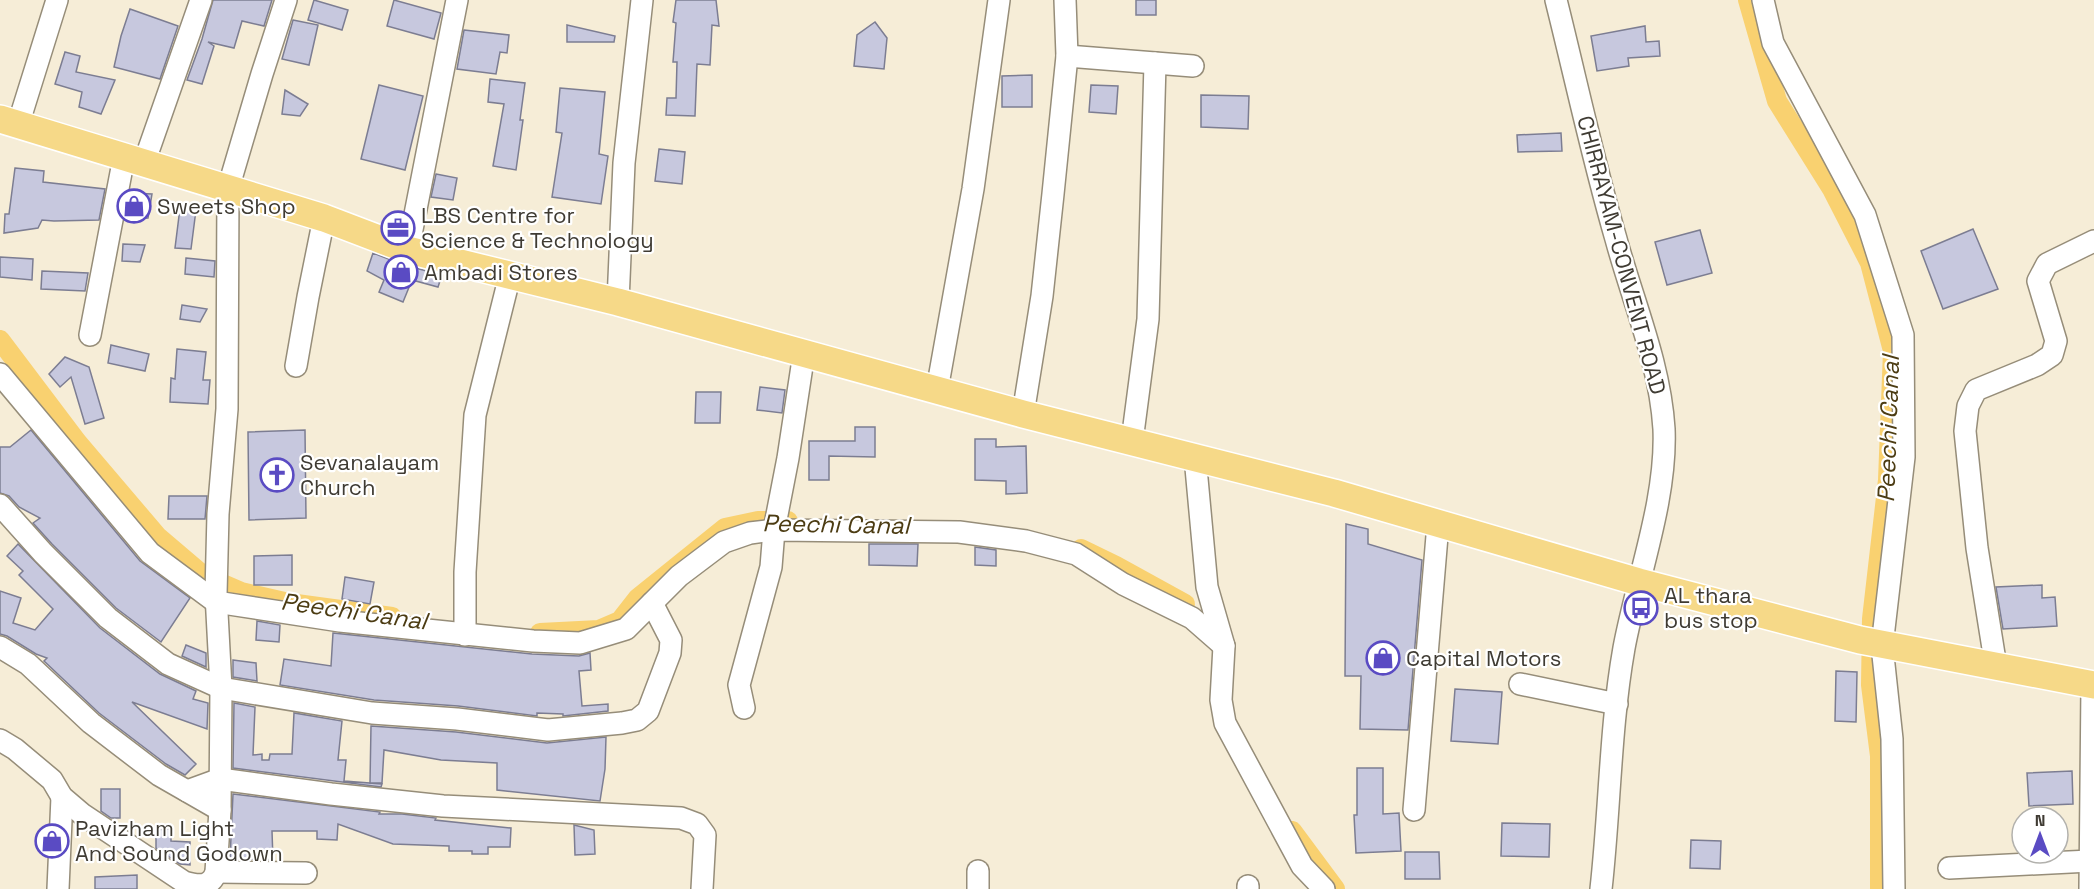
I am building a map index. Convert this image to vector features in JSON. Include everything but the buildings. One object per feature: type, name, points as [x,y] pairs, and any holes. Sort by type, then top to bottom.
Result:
[{"type":"main road","points":[[9,122],[324,218],[408,250],[618,302],[1023,414],[1334,493],[1639,582],[1873,643],[2093,685]]},
{"type":"street","points":[[9,122],[57,0]]},
{"type":"street","points":[[90,334],[134,160],[201,0]]},
{"type":"street","points":[[0,740],[15,749],[52,780],[62,797],[82,814],[184,882],[196,886],[205,885],[214,879],[220,810],[221,688],[216,570],[218,514],[227,409],[228,189],[286,0]]},
{"type":"street","points":[[408,250],[457,0]]},
{"type":"street","points":[[618,302],[624,163],[642,0]]},
{"type":"street","points":[[937,390],[973,189],[999,0]]},
{"type":"street","points":[[1023,414],[1042,296],[1067,56],[1065,0]]},
{"type":"street","name":"CHIRRAYAM-CONVENT ROAD","points":[[1556,0],[1616,239],[1660,390],[1664,430],[1663,478],[1624,649],[1601,889]]},
{"type":"street","points":[[1763,0],[1773,43],[1864,215],[1903,335],[1904,458],[1873,643],[1892,739],[1894,889]]},
{"type":"street","points":[[1067,56],[1193,66]]},
{"type":"street","points":[[1132,441],[1148,320],[1155,63]]},
{"type":"street","points":[[296,366],[324,218]]},
{"type":"street","points":[[1996,667],[1977,548],[1965,431],[1968,406],[1976,390],[2037,365],[2052,355],[2056,341],[2038,281],[2047,264],[2094,241]]},
{"type":"street","points":[[465,635],[465,572],[475,415],[510,275]]},
{"type":"street","points":[[744,708],[739,686],[771,567],[774,530],[804,353]]},
{"type":"street","points":[[0,374],[150,554],[216,598],[340,621],[465,635],[580,643],[626,629],[679,576],[724,542],[750,533],[774,530],[959,532],[1026,540],[1076,554],[1124,584],[1192,618],[1224,646]]},
{"type":"street","points":[[1195,458],[1207,587],[1224,646],[1221,700],[1225,723],[1302,866],[1324,889]]},
{"type":"street","points":[[0,505],[43,554],[108,618],[168,664],[221,688],[372,713],[457,719],[548,730],[637,720],[648,711],[670,653],[671,640],[652,603]]},
{"type":"street","points":[[1414,810],[1438,524]]},
{"type":"street","points":[[0,647],[28,664],[91,723],[159,775],[220,810]]},
{"type":"street","points":[[1520,684],[1617,704]]},
{"type":"street","points":[[2090,889],[2093,685]]},
{"type":"street","points":[[187,790],[220,779],[443,806],[681,818],[697,824],[705,835],[702,889]]},
{"type":"street","points":[[58,889],[62,797]]},
{"type":"street","points":[[1948,868],[2090,861]]},
{"type":"street","points":[[216,872],[306,873]]},
{"type":"waterway","name":"Peechi Canal","points":[[1748,0],[1777,101],[1832,189],[1870,263],[1893,351],[1888,480],[1872,619],[1871,685],[1880,756],[1880,889]]},
{"type":"waterway","name":"Peechi Canal","points":[[0,340],[77,442],[157,536],[204,576],[241,592],[289,603],[392,617]]},
{"type":"waterway","name":"Peechi Canal","points":[[540,633],[599,630],[620,621],[638,598],[725,528],[758,521],[788,521]]},
{"type":"waterway","name":"Peechi Canal","points":[[1081,549],[1185,604]]},
{"type":"waterway","name":"Peechi Canal","points":[[1292,831],[1335,889]]},
{"type":"place","name":"Sweets Shop","points":[[134,206]]},
{"type":"place","name":"LBS Centre for Science & Technology","points":[[398,228]]},
{"type":"place","name":"Ambadi Stores","points":[[401,272]]},
{"type":"place","name":"Sevanalayam Church","points":[[277,475]]},
{"type":"place","name":"AL thara bus stop","points":[[1641,608]]},
{"type":"place","name":"Capital Motors","points":[[1383,658]]},
{"type":"place","name":"Pavizham Light And Sound Godown","points":[[52,841]]}]
